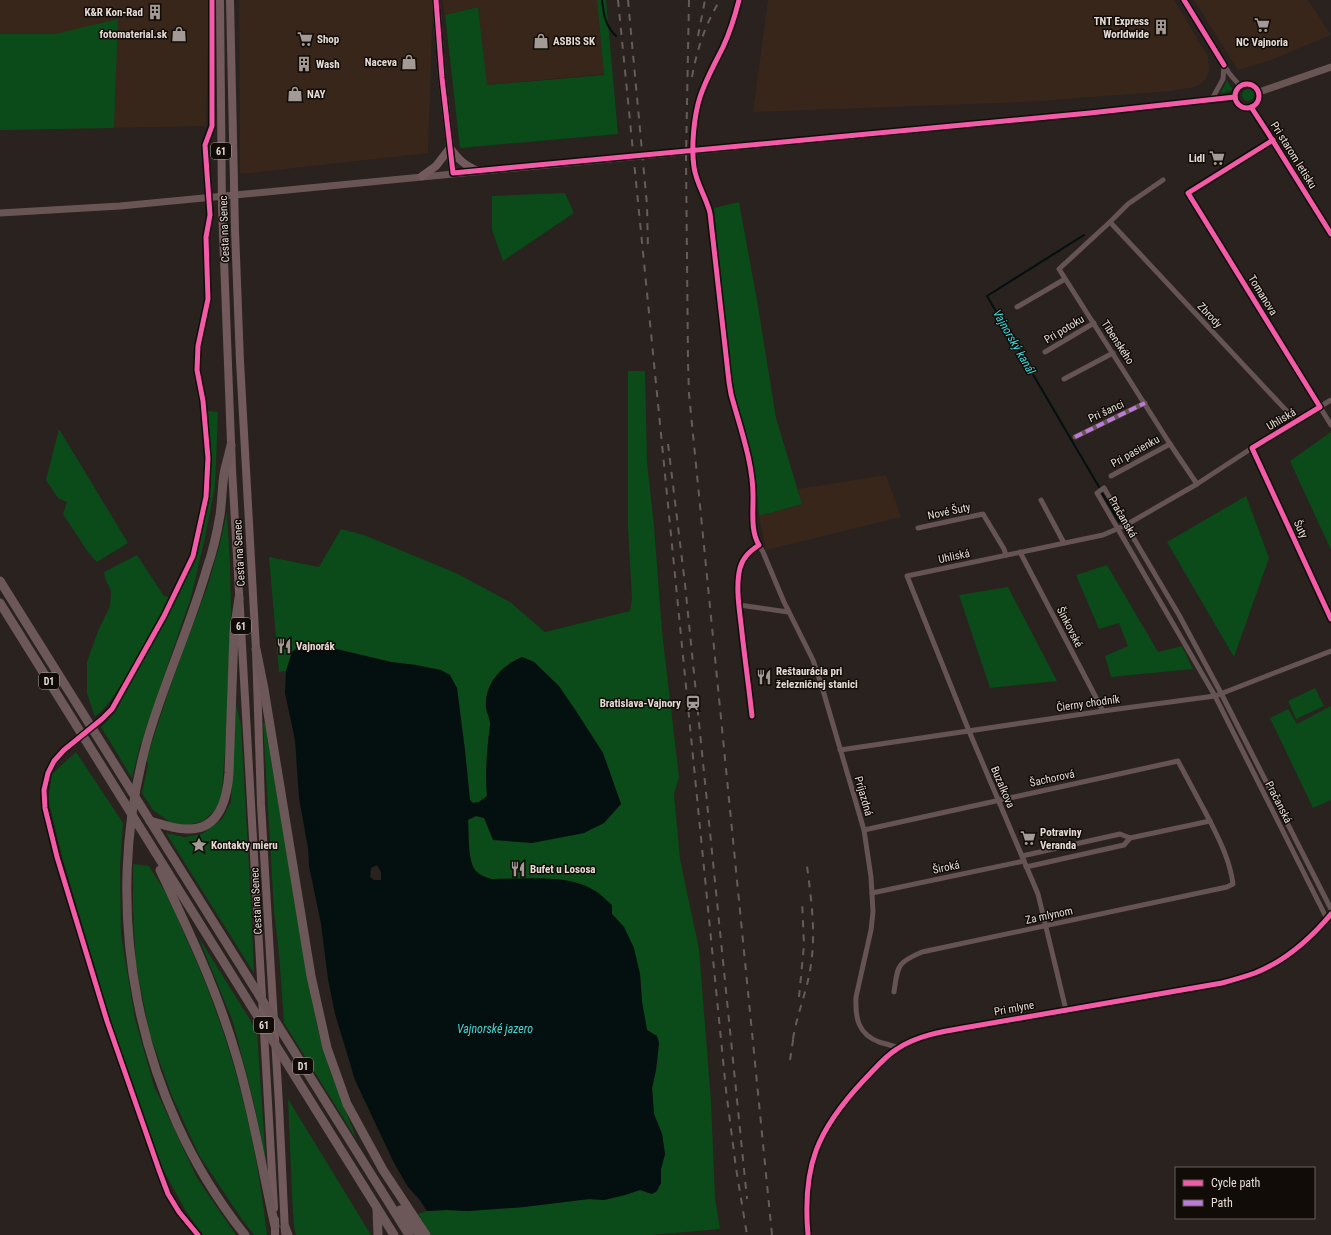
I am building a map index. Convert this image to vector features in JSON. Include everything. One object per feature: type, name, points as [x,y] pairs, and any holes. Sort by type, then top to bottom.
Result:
[{"type":"highway","points":[[231,445],[224,474],[220,516],[211,556],[199,595],[160,700],[147,740],[141,765],[134,799],[128,854],[127,915],[130,955],[137,996],[150,1051],[174,1117],[191,1153],[245,1235]]},
{"type":"highway","name":"D1","points":[[0,581],[409,1235]]},
{"type":"highway","points":[[150,821],[182,829],[198,828],[210,822],[223,805],[227,792],[229,773],[234,632],[239,598]]},
{"type":"highway","name":"D1","points":[[0,603],[394,1235]]},
{"type":"highway","points":[[256,649],[264,689],[311,976],[318,1014],[327,1048],[347,1104],[383,1170],[426,1235]]},
{"type":"highway","points":[[143,832],[197,948],[213,986],[229,1032],[253,1120],[275,1230]]},
{"type":"highway","points":[[372,1176],[420,1235]]},
{"type":"highway","points":[[377,1208],[378,1235]]},
{"type":"main road","name":"Cesta na Senec","points":[[220,0],[223,223],[231,445],[275,1230]]},
{"type":"main road","name":"Cesta na Senec","points":[[230,0],[236,254],[245,466],[256,649],[261,804],[286,1232]]},
{"type":"main road","points":[[436,0],[442,78],[453,173]]},
{"type":"main road","points":[[1259,92],[1331,67]]},
{"type":"main road","points":[[0,213],[66,210],[1090,113],[1235,97],[1240,86],[1245,84],[1255,86],[1259,92],[1258,102],[1251,107]]},
{"type":"main road","name":"Pri starom letisku","points":[[1235,97],[1241,106],[1246,108],[1251,107]]},
{"type":"main road","points":[[450,148],[461,163],[478,171]]},
{"type":"main road","points":[[422,176],[436,166],[450,148]]},
{"type":"street","points":[[1184,0],[1224,65],[1240,86]]},
{"type":"street","points":[[1212,99],[1223,79],[1224,65]]},
{"type":"street","name":"Pri starom letisku","points":[[1251,107],[1331,234]]},
{"type":"street","name":"Tomanova","points":[[1273,140],[1188,193],[1331,425]]},
{"type":"street","points":[[1017,307],[1065,279],[1059,269],[1128,204],[1163,180]]},
{"type":"street","name":"Zbrody","points":[[1110,222],[1296,421]]},
{"type":"street","name":"Tibenského","points":[[1065,279],[1197,484]]},
{"type":"street","name":"Pri potoku","points":[[1045,352],[1094,323]]},
{"type":"street","points":[[1064,379],[1113,353]]},
{"type":"street","name":"Uhliská","points":[[908,576],[1103,535],[1119,529],[1197,484],[1252,448],[1331,400]]},
{"type":"street","name":"Pri šanci","points":[[1075,437],[1145,403]]},
{"type":"street","name":"Pri pasienku","points":[[1111,476],[1170,444]]},
{"type":"street","name":"Šuty","points":[[1252,448],[1331,620]]},
{"type":"street","name":"Pračanská","points":[[1327,919],[1214,696],[1097,492],[1104,488],[1179,615],[1221,693],[1331,909]]},
{"type":"street","points":[[1041,500],[1064,543]]},
{"type":"street","name":"Nové Šuty","points":[[918,528],[983,514],[1006,555]]},
{"type":"street","name":"Príjazdná","points":[[739,605],[738,579],[740,567],[744,559],[758,542],[788,612],[812,660],[822,687],[864,830],[873,912],[871,930],[856,997],[859,1024],[869,1037],[898,1048]]},
{"type":"street","name":"Šinkovské","points":[[1020,552],[1103,711]]},
{"type":"street","name":"Buzalkova","points":[[908,576],[969,731],[1038,894],[1066,1010]]},
{"type":"street","points":[[752,716],[739,605],[788,612]]},
{"type":"street","name":"Čierny chodník","points":[[840,750],[1214,696],[1331,651]]},
{"type":"street","name":"Šachorová","points":[[864,830],[1178,761],[1210,821]]},
{"type":"street","name":"Široká","points":[[1022,856],[1120,834],[1130,838],[1210,821]]},
{"type":"street","name":"Za mlynom","points":[[894,992],[899,966],[907,959],[922,952],[1227,887],[1232,884],[1231,872],[1222,844],[1210,821]]},
{"type":"street","name":"Široká","points":[[872,893],[1124,845],[1130,838]]},
{"type":"street","name":"Pri mlyne","points":[[808,1235],[806,1203],[808,1180],[811,1165],[821,1137],[842,1105],[884,1058],[898,1048],[932,1034],[1222,983],[1248,976],[1268,967],[1287,955],[1305,940],[1331,914]]},
{"type":"shaded area","points":[[0,0],[209,0],[206,126],[0,130]]},
{"type":"shaded area","points":[[239,0],[433,0],[428,153],[240,174]]},
{"type":"shaded area","name":"ASBIS SK","points":[[442,0],[597,0],[604,74],[486,85],[478,7],[445,15]]},
{"type":"shaded area","points":[[768,0],[1174,0],[1208,57],[1209,72],[1202,83],[1195,87],[1171,91],[1025,102],[753,112]]},
{"type":"shaded area","points":[[1194,0],[1308,0],[1331,35],[1271,60],[1238,70]]},
{"type":"shaded area","points":[[886,475],[901,517],[766,550],[759,516],[802,504],[798,489]]},
{"type":"green space","points":[[597,0],[606,0],[618,134],[460,148],[445,15],[478,7],[487,85],[604,75]]},
{"type":"green space","points":[[118,19],[114,128],[0,130],[0,34],[55,34]]},
{"type":"green space","points":[[1227,80],[1233,90],[1220,94]]},
{"type":"green space","points":[[1246,89],[1250,89],[1254,95],[1250,101],[1246,101],[1242,97],[1242,93]]},
{"type":"green space","points":[[565,193],[574,213],[503,261],[492,230],[492,196]]},
{"type":"green space","points":[[739,202],[776,418],[802,504],[759,516],[757,486],[744,425],[733,393],[714,208]]},
{"type":"green space","points":[[628,371],[645,371],[647,462],[654,526],[662,631],[679,777],[674,794],[680,859],[699,949],[711,1101],[715,1198],[720,1229],[651,1235],[431,1235],[418,1214],[427,1211],[468,1211],[524,1207],[589,1199],[604,1200],[640,1190],[652,1194],[661,1183],[661,1169],[665,1154],[662,1134],[654,1114],[652,1088],[659,1043],[657,1036],[647,1030],[642,1002],[640,974],[624,927],[612,914],[543,879],[491,879],[482,875],[474,868],[469,847],[468,819],[476,816],[569,836],[584,833],[621,804],[603,753],[574,708],[534,662],[522,657],[507,665],[495,677],[488,691],[486,708],[490,724],[486,779],[487,796],[479,802],[473,803],[470,800],[457,688],[416,665],[391,662],[332,648],[302,644],[292,652],[286,671],[279,672],[269,557],[319,567],[341,529],[364,535],[458,574],[510,602],[545,632],[630,611],[632,599],[628,528]]},
{"type":"green space","points":[[207,411],[218,412],[215,487],[204,542],[191,597],[139,749],[132,778],[101,727],[114,714],[195,560],[208,501],[210,457]]},
{"type":"green space","points":[[59,429],[128,543],[97,562],[88,552],[63,514],[67,502],[58,498],[46,480]]},
{"type":"green space","points":[[1331,432],[1331,550],[1290,461]]},
{"type":"green space","points":[[1246,496],[1269,558],[1234,657],[1167,542]]},
{"type":"green space","points":[[227,512],[231,610],[226,738],[221,801],[212,813],[203,821],[184,826],[170,822],[153,810],[142,793],[148,765],[146,760],[173,678],[208,585]]},
{"type":"green space","points":[[137,555],[164,596],[170,597],[122,683],[110,701],[95,717],[87,693],[87,662],[98,631],[110,606],[111,591],[104,572]]},
{"type":"green space","points":[[1107,565],[1158,652],[1182,646],[1193,669],[1111,677],[1105,656],[1128,646],[1119,623],[1099,629],[1076,575]]},
{"type":"green space","points":[[1008,587],[1057,681],[990,688],[959,595]]},
{"type":"green space","points":[[1315,688],[1324,706],[1296,719],[1288,701]]},
{"type":"green space","points":[[236,704],[241,725],[254,973],[166,833],[184,837],[202,834],[222,819],[231,802]]},
{"type":"green space","points":[[1331,706],[1331,800],[1313,808],[1270,718],[1288,709],[1297,724]]},
{"type":"green space","points":[[263,723],[265,723],[311,997],[318,1030],[330,1071],[357,1140],[284,1023],[279,953],[274,911]]},
{"type":"green space","points":[[76,752],[123,823],[120,867],[121,934],[135,1019],[154,1086],[197,1178],[236,1235],[203,1235],[187,1213],[160,1164],[110,1018],[63,860],[48,799],[52,774]]},
{"type":"green space","points":[[133,864],[149,866],[168,897],[205,981],[218,1016],[240,1088],[249,1124],[267,1235],[254,1235],[241,1218],[199,1155],[172,1096],[150,1035],[136,965],[133,913]]},
{"type":"green space","points":[[198,936],[257,1031],[266,1163],[253,1099],[233,1022]]},
{"type":"green space","points":[[288,1099],[371,1235],[296,1235],[294,1227],[292,1194]]},
{"type":"water","name":"Vajnorské jazero","points":[[302,644],[332,648],[391,662],[441,670],[450,675],[457,688],[470,800],[473,803],[479,802],[487,796],[486,779],[490,724],[486,708],[486,699],[495,677],[507,665],[522,657],[534,662],[559,686],[574,708],[603,753],[621,804],[604,823],[584,833],[532,843],[493,840],[484,818],[476,816],[468,820],[470,855],[474,868],[477,872],[491,879],[542,878],[568,881],[580,884],[593,890],[612,905],[612,914],[624,927],[634,948],[640,974],[642,1002],[647,1030],[657,1036],[659,1043],[652,1088],[654,1114],[662,1134],[665,1154],[661,1169],[661,1183],[657,1191],[652,1194],[640,1190],[604,1200],[589,1199],[524,1207],[468,1211],[427,1211],[408,1187],[394,1163],[355,1080],[335,1014],[328,979],[321,924],[309,866],[308,848],[299,798],[295,740],[285,693],[286,671],[292,652]],"holes":[[[377,865],[381,872],[381,880],[374,880],[370,877],[371,868]]]},
{"type":"waterway","points":[[602,0],[603,11],[609,28],[616,36]]},
{"type":"waterway","name":"Vajnorský kanál","points":[[1084,235],[987,296],[1099,487]]},
{"type":"waterway","name":"Vajnorský kanál","points":[[1102,493],[1119,522]]},
{"type":"railway","points":[[618,0],[726,1090],[736,1168],[747,1235]]},
{"type":"railway","points":[[628,0],[647,205],[648,251]]},
{"type":"railway","points":[[689,0],[686,156],[689,394],[772,1235]]},
{"type":"railway","points":[[698,36],[705,0]]},
{"type":"railway","points":[[692,77],[702,37],[720,0]]},
{"type":"railway","points":[[668,444],[685,584],[747,1199]]},
{"type":"railway","points":[[793,1039],[810,973],[812,952],[812,915],[807,866]]},
{"type":"railway","points":[[799,997],[804,945],[802,900]]},
{"type":"railway","points":[[790,1060],[794,1034]]},
{"type":"marked path","points":[[1075,437],[1145,403]]},
{"type":"cycle path","points":[[198,1235],[179,1212],[168,1194],[107,1021],[57,857],[45,808],[44,790],[48,773],[54,761],[64,750],[112,709],[164,616],[193,556],[206,497],[208,458],[203,401],[197,370],[198,346],[208,299],[206,237],[210,215],[205,145],[212,126],[212,0]]},
{"type":"cycle path","points":[[436,0],[442,78],[453,173],[1090,113],[1235,97]]},
{"type":"cycle path","points":[[739,0],[728,36],[700,97],[695,122],[693,159],[695,173],[710,213],[729,382],[749,460],[753,487],[754,529],[756,540],[759,545],[745,557],[740,568],[738,584],[739,608],[752,716]]},
{"type":"cycle path","points":[[1184,0],[1224,65]]},
{"type":"cycle path","points":[[1247,84],[1252,85],[1258,91],[1259,96],[1258,101],[1252,107],[1247,108],[1242,107],[1236,101],[1235,96],[1236,91],[1242,85],[1247,84]]},
{"type":"cycle path","points":[[1251,107],[1331,234]]},
{"type":"cycle path","points":[[1273,140],[1188,193],[1320,407],[1252,448],[1331,619]]},
{"type":"cycle path","points":[[808,1235],[807,1211],[811,1169],[816,1150],[824,1133],[848,1098],[864,1080],[880,1063],[905,1044],[941,1032],[1222,983],[1243,977],[1266,968],[1297,948],[1315,932],[1331,914]]},
{"type":"place","name":"K&R Kon-Rad","points":[[155,12]]},
{"type":"place","name":"NC Vajnoria","points":[[1262,25]]},
{"type":"place","name":"TNT Express Worldwide","points":[[1161,27]]},
{"type":"place","name":"fotomaterial.sk","points":[[179,34]]},
{"type":"place","name":"Shop","points":[[305,39]]},
{"type":"place","name":"ASBIS SK","points":[[541,41]]},
{"type":"place","name":"Naceva","points":[[409,62]]},
{"type":"place","name":"Wash","points":[[304,64]]},
{"type":"place","name":"NAY","points":[[295,94]]},
{"type":"place","name":"Lidl","points":[[1217,158]]},
{"type":"place","name":"Vajnorák","points":[[284,646]]},
{"type":"place","name":"Reštaurácia pri železničnej stanici","points":[[764,677]]},
{"type":"place","name":"Bratislava-Vajnory","points":[[693,703]]},
{"type":"place","name":"Potraviny Veranda","points":[[1028,838]]},
{"type":"place","name":"Kontakty mieru","points":[[199,845]]},
{"type":"place","name":"Bufet u Lososa","points":[[518,869]]}]
